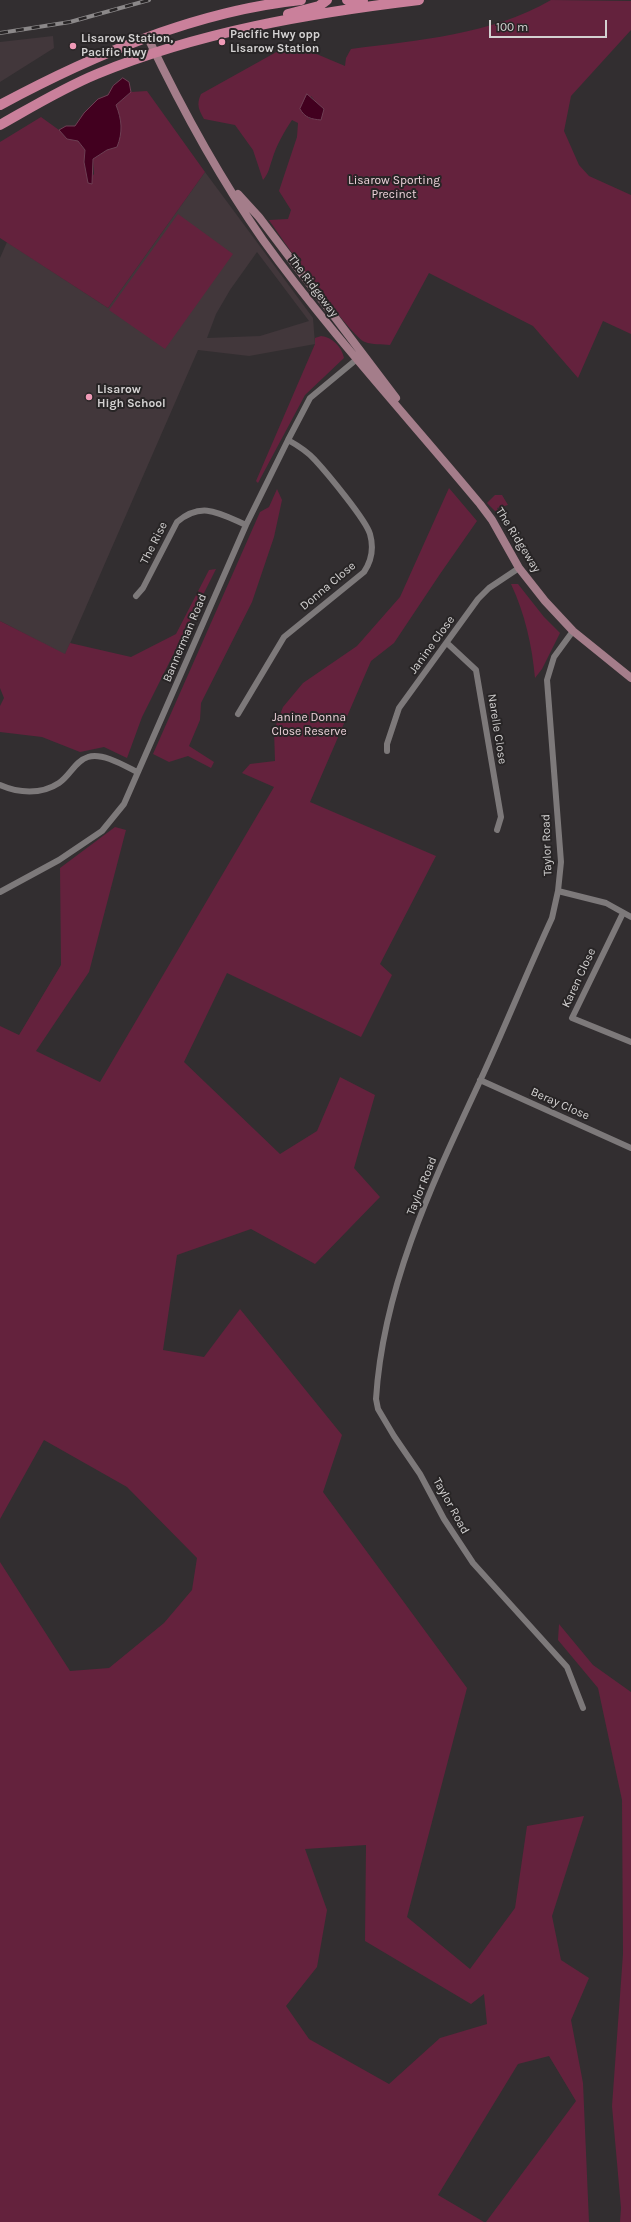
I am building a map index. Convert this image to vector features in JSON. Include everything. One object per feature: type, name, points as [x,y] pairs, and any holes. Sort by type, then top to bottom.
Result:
[{"type":"main road","points":[[0,105],[84,62],[179,26],[236,12],[301,0]]},
{"type":"main road","points":[[262,26],[278,17],[319,6],[327,0]]},
{"type":"main road","points":[[347,0],[363,0]]},
{"type":"main road","points":[[0,125],[70,86],[97,74],[155,53],[193,42],[262,26],[365,7],[419,0]]},
{"type":"street","name":"The Ridgeway","points":[[148,38],[186,113],[222,175],[263,239],[326,323],[411,421],[492,520],[519,568],[545,600],[573,631],[631,678]]},
{"type":"street","name":"The Ridgeway","points":[[222,175],[276,240],[323,304],[390,389],[411,421]]},
{"type":"street","points":[[263,239],[276,240]]},
{"type":"street","points":[[323,304],[320,308],[327,316],[326,323]]},
{"type":"street","points":[[357,346],[357,359]]},
{"type":"street","name":"Bannerman Road","points":[[0,892],[59,860],[102,831],[124,804],[246,524],[288,440],[310,398],[357,359]]},
{"type":"street","name":"Donna Close","points":[[238,714],[284,637],[364,572],[370,564],[372,543],[366,525],[314,459],[288,440]]},
{"type":"street","name":"The Rise","points":[[136,596],[143,588],[177,522],[186,514],[197,510],[214,510],[246,524]]},
{"type":"street","name":"Janine Close","points":[[387,751],[387,744],[399,708],[478,599],[488,588],[519,568]]},
{"type":"street","name":"Taylor Road","points":[[573,631],[554,657],[547,680],[561,862],[558,891],[552,918],[458,1128],[399,1272],[386,1328],[377,1388],[378,1409],[423,1479],[444,1519],[473,1563],[567,1667],[583,1708]]},
{"type":"street","name":"Narelle Close","points":[[447,643],[476,670],[501,817],[497,830]]},
{"type":"street","points":[[0,785],[11,790],[28,792],[46,789],[59,783],[73,767],[89,756],[111,759],[137,772]]},
{"type":"street","points":[[558,891],[606,903],[631,917]]},
{"type":"street","name":"Karen Close","points":[[623,913],[572,1018],[631,1042]]},
{"type":"street","name":"Beray Close","points":[[480,1080],[631,1148]]},
{"type":"shaded area","points":[[53,36],[54,48],[0,82],[0,42]]},
{"type":"shaded area","points":[[123,78],[129,82],[131,92],[116,105],[120,116],[121,126],[119,142],[117,147],[107,150],[93,159],[92,184],[88,183],[84,162],[85,150],[78,141],[67,139],[59,130],[66,126],[75,126],[84,113],[98,99],[108,95],[113,86]]},
{"type":"shaded area","points":[[307,94],[324,109],[321,120],[309,118],[300,109]]},
{"type":"shaded area","name":"Lisarow High School","points":[[205,172],[313,318],[315,344],[249,356],[198,350],[65,655],[0,621],[0,258],[7,242],[108,308]],"holes":[[[257,252],[309,321],[260,336],[207,338],[216,314],[230,290]]]},
{"type":"green space","name":"Lisarow Sporting Precinct","points":[[551,0],[631,1],[631,30],[571,96],[564,131],[579,165],[589,176],[631,195],[631,334],[603,321],[578,378],[533,326],[429,273],[390,345],[365,342],[346,324],[269,220],[288,219],[291,210],[279,191],[297,137],[298,123],[292,120],[286,129],[280,139],[268,173],[263,180],[253,150],[235,125],[204,119],[199,107],[201,94],[280,50],[307,50],[345,66],[346,58],[351,49],[428,39],[479,29],[528,12]],"holes":[[[311,96],[323,110],[310,119],[305,114]]]},
{"type":"green space","points":[[147,91],[205,172],[108,308],[0,238],[0,142],[41,117],[59,130],[67,139],[78,141],[85,150],[84,162],[88,182],[94,174],[93,159],[107,150],[117,147],[121,126],[120,116],[116,105],[131,92]]},
{"type":"green space","points":[[178,214],[233,254],[165,349],[109,310]]},
{"type":"green space","points":[[321,336],[333,340],[339,346],[344,358],[305,395],[258,483],[256,481],[315,344],[315,338]]},
{"type":"green space","name":"Janine Donna Close Reserve","points":[[449,488],[477,521],[394,643],[371,661],[310,802],[436,856],[380,964],[392,975],[361,1037],[227,973],[184,1062],[280,1154],[317,1131],[340,1077],[375,1095],[354,1168],[380,1197],[315,1264],[251,1229],[177,1255],[163,1350],[204,1357],[240,1309],[342,1435],[323,1492],[467,1688],[407,1917],[470,1969],[515,1908],[527,1826],[584,1816],[552,1916],[561,1960],[589,1978],[571,2020],[583,2083],[589,2222],[486,2222],[576,2101],[549,2056],[518,2064],[438,2195],[484,2222],[0,2222],[0,1562],[70,1671],[109,1668],[164,1623],[192,1590],[197,1558],[127,1487],[44,1440],[0,1519],[0,1026],[19,1035],[61,965],[60,868],[115,827],[126,830],[89,972],[36,1051],[100,1082],[274,787],[242,773],[250,764],[275,761],[274,730],[283,707],[303,683],[357,646],[400,597]],"holes":[[[366,1845],[365,1941],[471,2004],[484,1994],[487,2024],[440,2038],[389,2084],[309,2039],[286,2006],[317,1967],[327,1910],[305,1849]]]},
{"type":"green space","points":[[277,489],[282,500],[274,537],[252,602],[201,703],[200,720],[189,746],[214,762],[211,768],[188,756],[169,762],[153,754],[260,512],[269,507]]},
{"type":"green space","points":[[495,495],[502,495],[508,505],[497,508],[499,512],[496,512],[487,503]]},
{"type":"green space","points":[[216,569],[142,717],[127,758],[104,747],[80,752],[42,737],[0,732],[0,706],[4,698],[0,688],[0,621],[65,654],[70,643],[131,657],[176,634],[209,570]]},
{"type":"green space","points":[[511,584],[518,584],[544,617],[560,633],[542,669],[535,678],[527,630]]},
{"type":"green space","points":[[559,1624],[593,1665],[631,1692],[631,2222],[620,2222],[621,2208],[612,2106],[623,1954],[622,1800],[598,1688],[558,1640]]},
{"type":"railway","points":[[0,33],[70,22],[149,0]]},
{"type":"place","name":"Pacific Hwy opp Lisarow Station","points":[[222,42]]},
{"type":"place","name":"Lisarow Station, Pacific Hwy","points":[[73,46]]},
{"type":"place","name":"Lisarow High School","points":[[89,397]]}]
